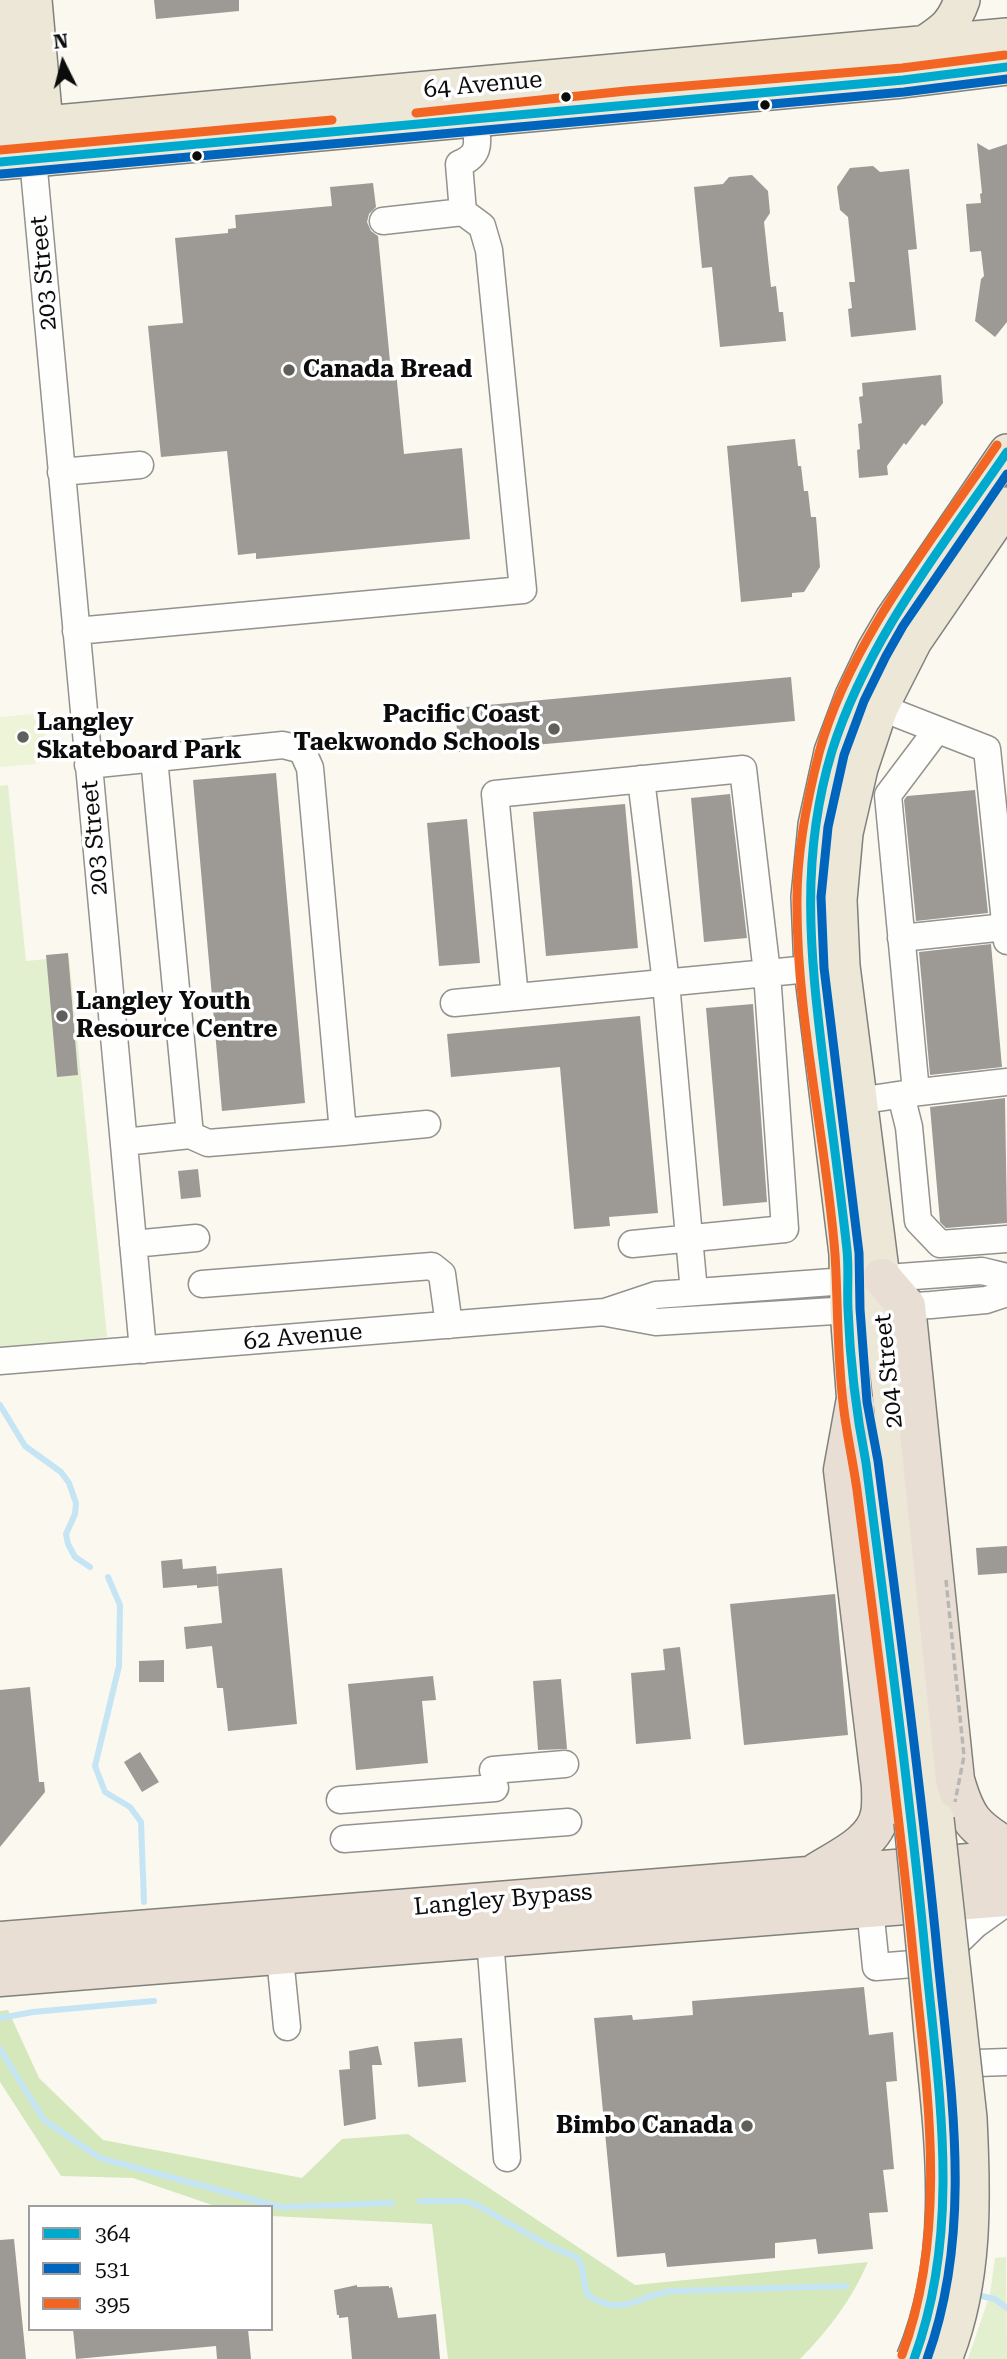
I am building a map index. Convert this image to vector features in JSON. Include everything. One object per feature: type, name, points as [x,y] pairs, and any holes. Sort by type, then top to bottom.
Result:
[{"type":"highway","points":[[873,1296],[955,1780],[970,1820],[982,1832],[1007,1847]]},
{"type":"highway","points":[[814,1874],[854,1850],[871,1833],[880,1815],[881,1786],[843,1470],[855,1404]]},
{"type":"highway","name":"Langley Bypass","points":[[0,1941],[1007,1860]]},
{"type":"highway","name":"Langley Bypass","points":[[0,1977],[1007,1899]]},
{"type":"main road","name":"203 Street","points":[[2,0],[20,126]]},
{"type":"main road","name":"203 Street","points":[[17,160],[34,0]]},
{"type":"main road","points":[[925,43],[943,31],[956,17],[962,0]]},
{"type":"main road","points":[[972,0],[993,26],[1007,35]]},
{"type":"main road","name":"64 Avenue","points":[[20,126],[1007,35]]},
{"type":"main road","name":"64 Avenue","points":[[17,160],[903,80],[1007,67]]},
{"type":"main road","points":[[333,132],[359,116],[370,95]]},
{"type":"main road","name":"204 Street","points":[[944,2359],[958,2313],[970,2245],[970,2118],[855,1404],[873,1296],[843,1220],[827,968],[839,900],[845,833],[860,768],[867,702],[893,619],[1007,453]]},
{"type":"main road","name":"204 Street","points":[[867,702],[914,641],[1007,505]]},
{"type":"main road","name":"204 Street","points":[[827,968],[858,1101],[873,1296],[924,1821],[944,2198],[938,2281],[914,2359]]},
{"type":"street","points":[[463,212],[459,164],[471,159],[478,148],[475,119]]},
{"type":"street","name":"203 Street","points":[[17,160],[61,472],[143,1350]]},
{"type":"street","points":[[76,631],[523,590],[489,250],[482,226],[463,212],[383,221]]},
{"type":"street","points":[[61,472],[140,465]]},
{"type":"street","points":[[867,702],[986,749],[1006,934],[901,937]]},
{"type":"street","points":[[937,730],[888,795],[901,937],[909,1127],[918,1221],[940,1244],[1007,1240]]},
{"type":"street","points":[[88,765],[283,745],[302,750],[310,768],[342,1132]]},
{"type":"street","points":[[154,758],[190,1135]]},
{"type":"street","points":[[515,997],[495,794],[743,769],[766,973],[785,1229],[632,1244]]},
{"type":"street","points":[[641,779],[666,983],[694,1292]]},
{"type":"street","points":[[454,1003],[827,968]]},
{"type":"street","points":[[858,1101],[1007,1082]]},
{"type":"street","points":[[124,1142],[190,1135],[208,1143],[427,1124]]},
{"type":"street","points":[[133,1244],[196,1238]]},
{"type":"street","points":[[202,1284],[432,1266],[442,1274],[449,1325]]},
{"type":"street","name":"62 Avenue","points":[[605,1312],[656,1322],[873,1296],[982,1271],[1007,1277]]},
{"type":"street","name":"62 Avenue","points":[[0,1361],[605,1312],[656,1295],[694,1292],[986,1300],[1007,1293]]},
{"type":"street","points":[[340,1800],[494,1779],[565,1764]]},
{"type":"street","points":[[344,1839],[568,1822]]},
{"type":"street","points":[[870,1908],[876,1967],[937,1962],[1007,1899]]},
{"type":"street","points":[[276,1918],[287,2027]]},
{"type":"street","points":[[490,1939],[507,2158]]},
{"type":"street","points":[[937,1962],[947,2066],[1007,2062]]},
{"type":"green space","name":"Langley Skateboard Park","points":[[33,714],[34,720],[43,719],[47,754],[36,755],[36,764],[0,767],[0,717]]},
{"type":"green space","points":[[8,785],[26,961],[69,957],[107,1337],[0,1348],[0,786]]},
{"type":"green space","points":[[8,2010],[39,2078],[103,2140],[302,2178],[342,2139],[408,2134],[635,2285],[868,2262],[839,2314],[800,2359],[448,2359],[432,2224],[273,2216],[273,2205],[212,2205],[133,2178],[61,2176],[0,2082],[0,2011]]},
{"type":"green space","points":[[1006,2257],[1007,2359],[968,2359],[990,2294],[995,2258]]},
{"type":"building","points":[[154,0],[239,0],[239,11],[156,19]]},
{"type":"building","points":[[977,143],[989,150],[1007,144],[1007,322],[995,337],[975,321],[981,279],[984,276],[981,251],[970,252],[966,204],[981,203]]},
{"type":"building","points":[[873,166],[880,172],[909,169],[917,249],[908,250],[916,330],[851,337],[849,282],[855,282],[848,217],[840,210],[837,187],[850,168]]},
{"type":"building","points":[[752,175],[768,191],[770,213],[764,222],[771,287],[776,286],[779,312],[783,312],[786,341],[720,347],[712,267],[702,268],[694,187],[723,184],[729,177]]},
{"type":"building","name":"Canada Bread","points":[[373,183],[376,207],[369,214],[367,222],[371,231],[378,236],[391,372],[396,371],[404,454],[462,448],[470,539],[256,559],[256,553],[238,555],[227,451],[161,457],[148,326],[183,323],[175,238],[228,233],[228,229],[236,228],[235,215],[332,206],[330,187]]},
{"type":"building","points":[[941,375],[943,403],[925,426],[922,424],[906,445],[904,443],[887,466],[888,475],[859,478],[857,450],[860,449],[858,424],[862,423],[859,397],[863,396],[862,383]]},
{"type":"building","points":[[795,439],[798,466],[801,466],[804,491],[808,491],[811,517],[816,517],[820,567],[804,592],[792,593],[792,597],[741,602],[727,446]]},
{"type":"building","points":[[791,677],[795,721],[459,752],[455,708]]},
{"type":"building","points":[[276,773],[305,1103],[222,1111],[193,780]]},
{"type":"building","points":[[975,790],[988,913],[916,921],[904,800],[907,796]]},
{"type":"building","points":[[730,794],[747,938],[704,942],[691,798]]},
{"type":"building","points":[[625,804],[638,948],[546,956],[533,812]]},
{"type":"building","points":[[467,819],[480,963],[439,966],[427,823]]},
{"type":"building","points":[[991,944],[1002,1067],[930,1075],[919,952]]},
{"type":"building","name":"Langley Youth Resource Centre","points":[[68,953],[78,1075],[57,1077],[46,955]]},
{"type":"building","points":[[753,1004],[767,1202],[723,1206],[706,1008]]},
{"type":"building","points":[[640,1016],[658,1213],[609,1217],[610,1226],[574,1229],[560,1067],[451,1077],[447,1034]]},
{"type":"building","points":[[1005,1098],[1007,1223],[946,1228],[940,1222],[930,1107]]},
{"type":"building","points":[[198,1169],[201,1197],[181,1199],[178,1171]]},
{"type":"building","points":[[1007,1546],[1007,1573],[978,1575],[976,1548]]},
{"type":"building","points":[[182,1559],[183,1569],[216,1566],[218,1586],[163,1588],[161,1561]]},
{"type":"building","points":[[282,1568],[297,1724],[228,1731],[223,1688],[217,1688],[212,1646],[186,1649],[184,1627],[222,1623],[217,1574]]},
{"type":"building","points":[[835,1594],[848,1735],[744,1745],[730,1604]]},
{"type":"building","points":[[680,1647],[691,1739],[636,1744],[631,1673],[665,1670],[663,1649]]},
{"type":"building","points":[[164,1660],[164,1682],[139,1682],[139,1661]]},
{"type":"building","points":[[433,1676],[436,1700],[422,1701],[428,1763],[356,1770],[348,1684]]},
{"type":"building","points":[[561,1679],[567,1749],[538,1750],[533,1681]]},
{"type":"building","points":[[30,1687],[39,1782],[44,1782],[45,1792],[0,1847],[0,1690]]},
{"type":"building","points":[[140,1752],[159,1782],[142,1792],[124,1762]]},
{"type":"building","name":"Bimbo Canada","points":[[864,1987],[869,2035],[893,2032],[897,2081],[886,2082],[894,2169],[883,2170],[888,2212],[869,2213],[873,2249],[818,2254],[816,2239],[775,2243],[775,2258],[667,2267],[665,2253],[617,2257],[594,2018],[632,2015],[633,2020],[693,2015],[692,2001]]},
{"type":"building","points":[[462,2038],[466,2082],[418,2087],[414,2042]]},
{"type":"building","points":[[378,2046],[382,2065],[372,2065],[376,2119],[344,2126],[339,2070],[350,2069],[349,2051]]},
{"type":"building","points":[[14,2239],[26,2359],[0,2359],[0,2240]]},
{"type":"building","points":[[357,2285],[392,2287],[398,2318],[436,2314],[440,2359],[352,2359],[348,2317],[339,2318],[337,2315],[334,2290]]},
{"type":"building","points":[[73,2331],[248,2331],[251,2359],[217,2359],[216,2346],[76,2359]]},
{"type":"waterway","points":[[0,1405],[25,1446],[61,1472],[69,1483],[76,1503],[75,1514],[66,1534],[68,1544],[75,1557],[90,1567]]},
{"type":"waterway","points":[[108,1577],[120,1605],[119,1666],[95,1766],[105,1792],[130,1807],[141,1822],[144,1902]]},
{"type":"waterway","points":[[0,2018],[33,2012],[154,2001]]},
{"type":"waterway","points":[[0,2049],[44,2120],[100,2158],[281,2207],[392,2203]]},
{"type":"waterway","points":[[420,2201],[466,2201],[549,2246],[576,2257],[581,2264],[587,2295],[611,2305],[630,2304],[672,2291],[846,2286]]},
{"type":"waterway","points":[[972,2294],[995,2299],[1007,2308]]},
{"type":"transit line","name":"395","points":[[416,113],[626,91],[902,68],[1005,55]]},
{"type":"transit line","name":"364","points":[[0,162],[903,80],[1007,67]]},
{"type":"transit line","name":"531","points":[[1,174],[904,92],[1007,79]]},
{"type":"transit line","name":"395","points":[[0,150],[332,120]]},
{"type":"transit line","name":"395","points":[[902,2355],[917,2304],[926,2251],[930,2199],[927,2092],[892,1767],[857,1490],[843,1402],[831,1210],[801,988],[797,881],[810,789],[819,753],[850,671],[920,554],[997,445]]},
{"type":"transit line","name":"364","points":[[914,2359],[929,2309],[938,2258],[943,2157],[940,2105],[905,1768],[866,1463],[856,1406],[848,1309],[847,1250],[814,981],[812,867],[815,829],[832,751],[865,671],[908,596],[1007,452]]},
{"type":"transit line","name":"531","points":[[927,2359],[942,2309],[951,2259],[955,2207],[952,2104],[917,1767],[878,1461],[867,1402],[859,1253],[824,968],[821,897],[828,827],[844,755],[864,701],[903,626],[1007,474]]},
{"type":"place","name":"Canada Bread","points":[[289,370]]},
{"type":"place","name":"Pacific Coast Taekwondo Schools","points":[[554,729]]},
{"type":"place","name":"Langley Skateboard Park","points":[[23,737]]},
{"type":"place","name":"Langley Youth Resource Centre","points":[[62,1016]]},
{"type":"place","name":"Bimbo Canada","points":[[747,2126]]}]
